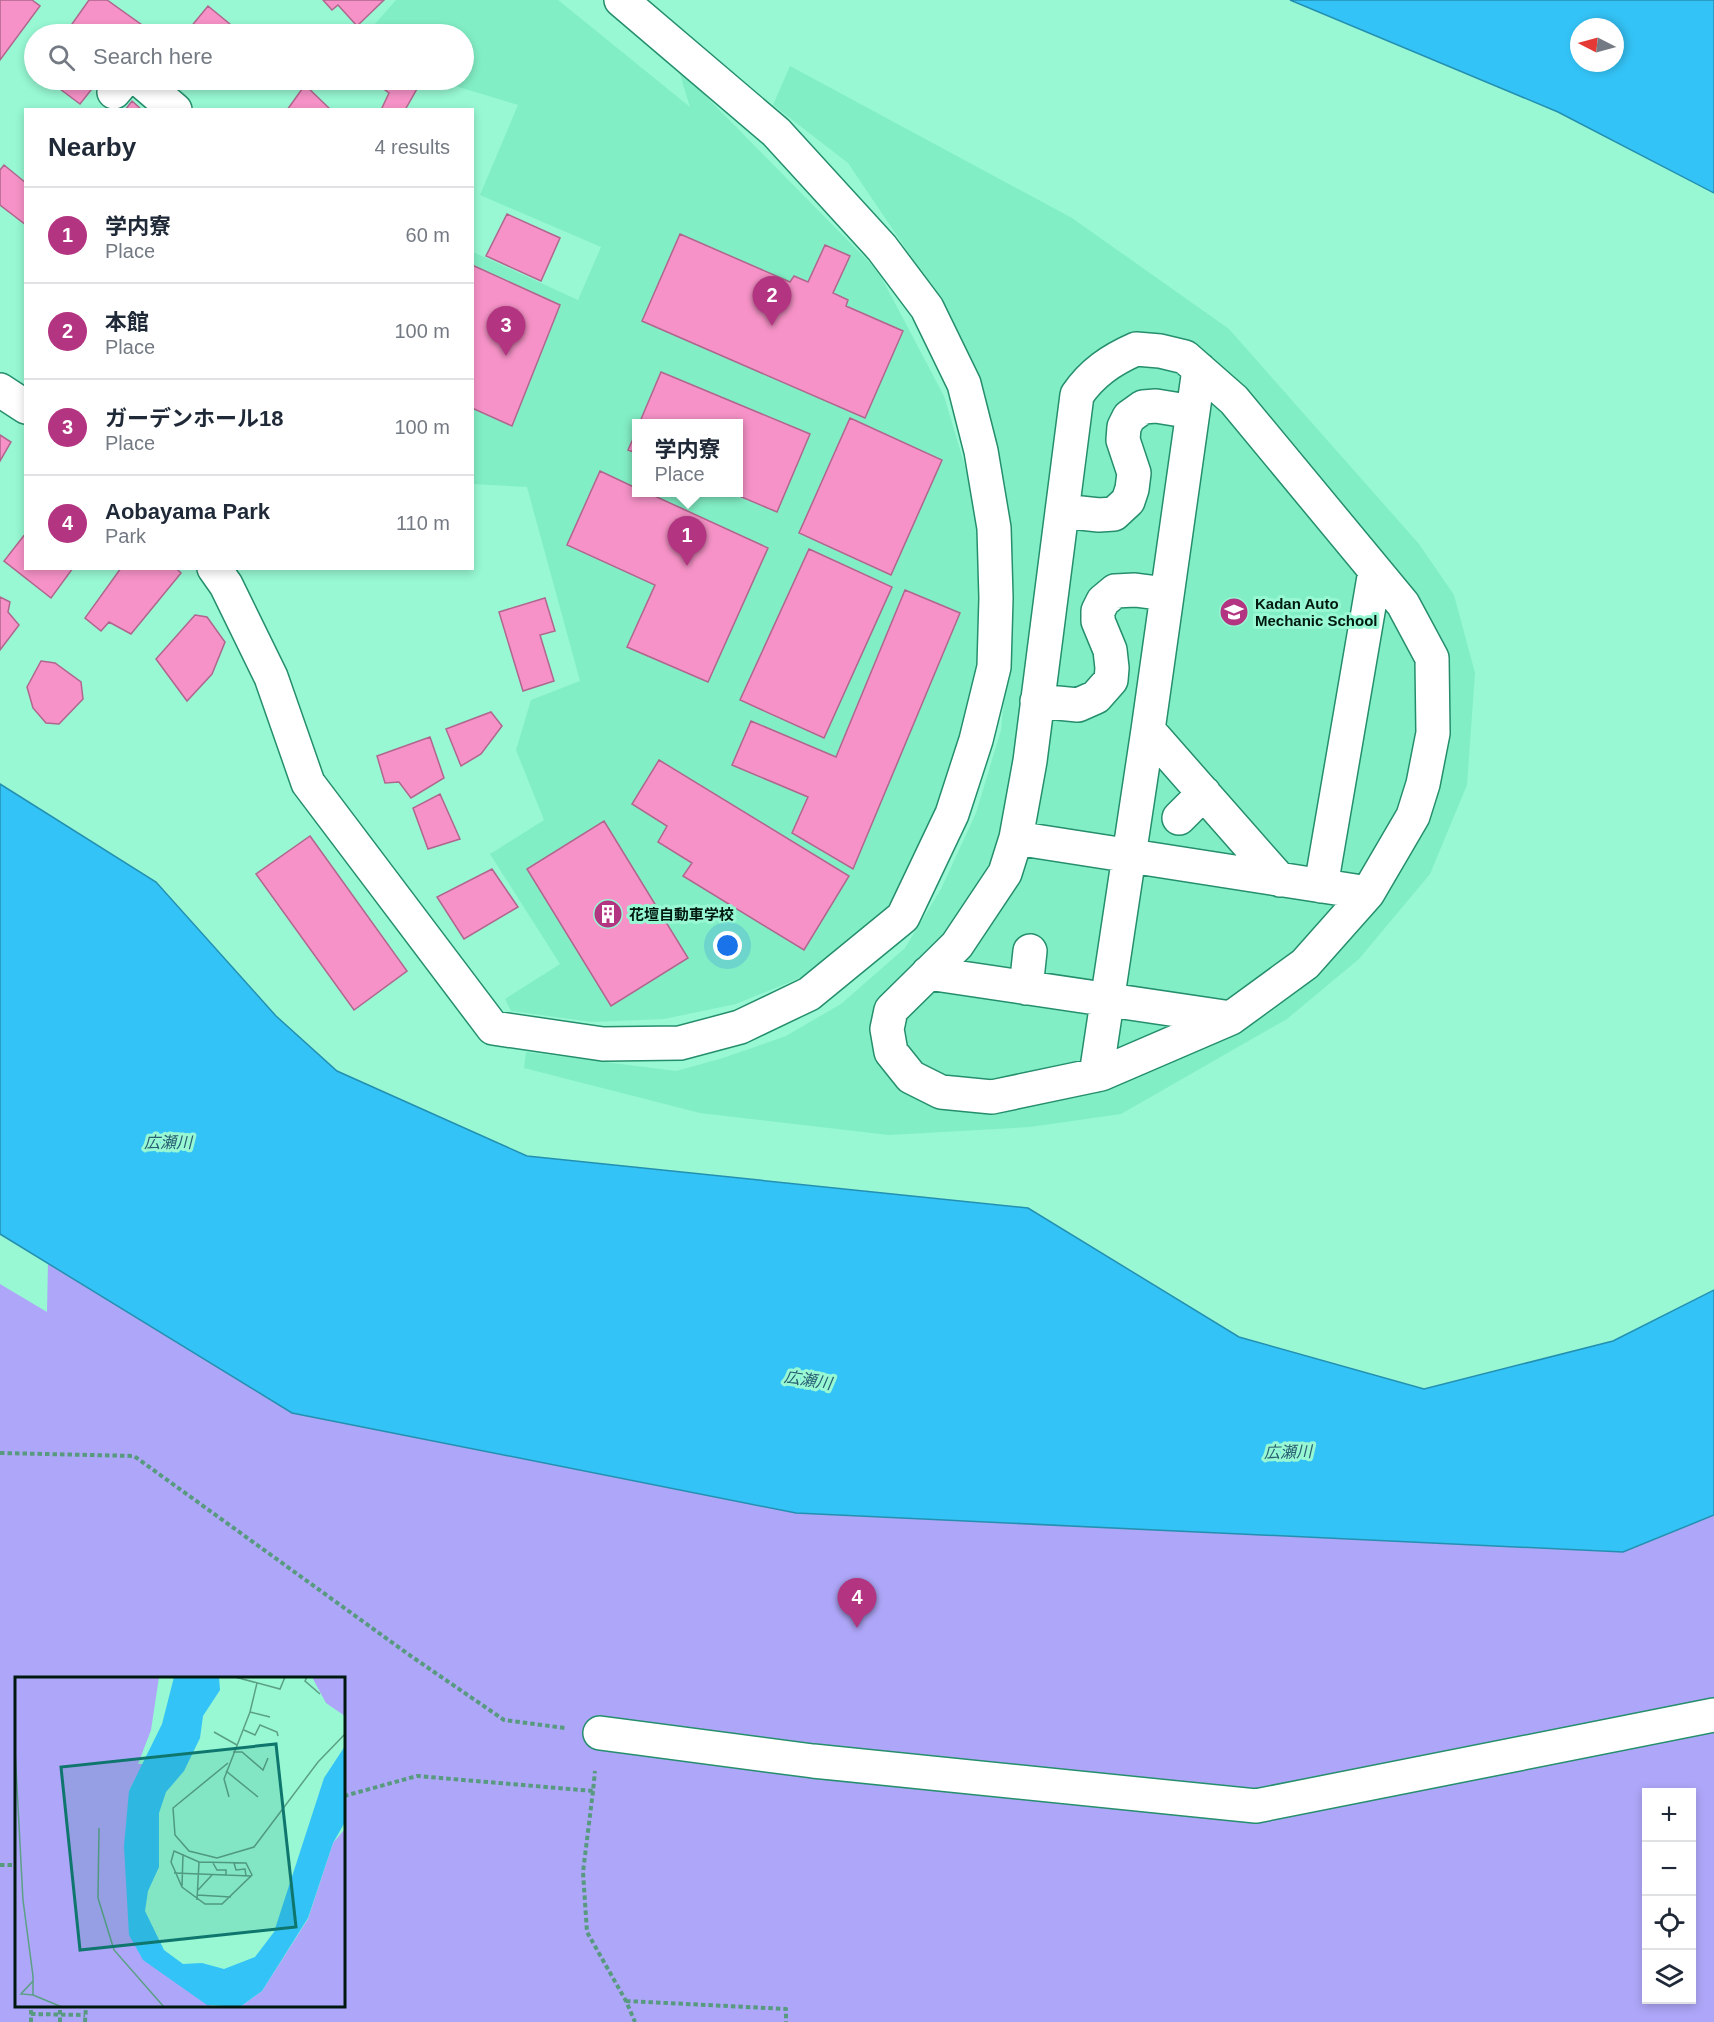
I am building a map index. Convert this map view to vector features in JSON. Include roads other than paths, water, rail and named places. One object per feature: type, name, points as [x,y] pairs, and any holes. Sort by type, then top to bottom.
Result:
[{"type":"street","points":[[215,570],[226,585],[271,677],[308,783],[493,1028],[603,1044],[680,1043],[740,1027],[809,994],[903,917],[952,814],[976,740],[994,667],[996,598],[994,528],[981,451],[964,384],[927,308],[882,248],[776,132],[621,0]]},
{"type":"street","points":[[137,90],[171,108]]},
{"type":"street","points":[[1136,349],[1160,351],[1185,357],[1234,400],[1403,604],[1432,658],[1433,733],[1423,784],[1413,816],[1368,893],[1305,964],[1231,1018],[1096,1075],[992,1097],[941,1092],[911,1077],[891,1052],[887,1029],[891,1010],[957,945],[1005,873],[1016,838],[1030,761],[1062,511],[1077,395],[1086,382],[1117,357],[1136,349]]},
{"type":"street","points":[[1096,1075],[1199,369]]},
{"type":"street","points":[[0,390],[24,405]]},
{"type":"street","points":[[1062,511],[1099,515],[1114,514],[1128,501],[1134,473],[1124,440],[1124,427],[1129,417],[1143,407],[1156,406],[1193,412]]},
{"type":"street","points":[[1321,886],[1375,571]]},
{"type":"street","points":[[1038,701],[1078,705],[1096,697],[1111,680],[1110,650],[1098,621],[1098,610],[1103,601],[1115,591],[1126,589],[1166,594]]},
{"type":"street","points":[[1148,730],[1280,880]]},
{"type":"street","points":[[1179,818],[1204,793]]},
{"type":"street","points":[[1016,838],[1368,893]]},
{"type":"street","points":[[1026,988],[1030,951]]},
{"type":"street","points":[[928,973],[1231,1018]]},
{"type":"street","points":[[600,1733],[813,1761],[1256,1806],[1714,1715]]},
{"type":"water","points":[[1290,0],[1714,0],[1714,193],[1558,112]]},
{"type":"water","name":"広瀬川","points":[[0,784],[156,882],[276,1016],[337,1071],[527,1156],[1028,1208],[1239,1337],[1424,1389],[1613,1341],[1714,1290],[1714,1515],[1623,1552],[796,1513],[292,1413],[0,1234]]},
{"type":"place","name":"本館","points":[[772,326]]},
{"type":"place","name":"ガーデンホール18","points":[[506,356]]},
{"type":"place","name":"学内寮","points":[[687,566]]},
{"type":"place","name":"Kadan Auto Mechanic School","points":[[1234,612]]},
{"type":"place","name":"花壇自動車学校","points":[[608,914]]},
{"type":"place","name":"Aobayama Park","points":[[857,1628]]}]
